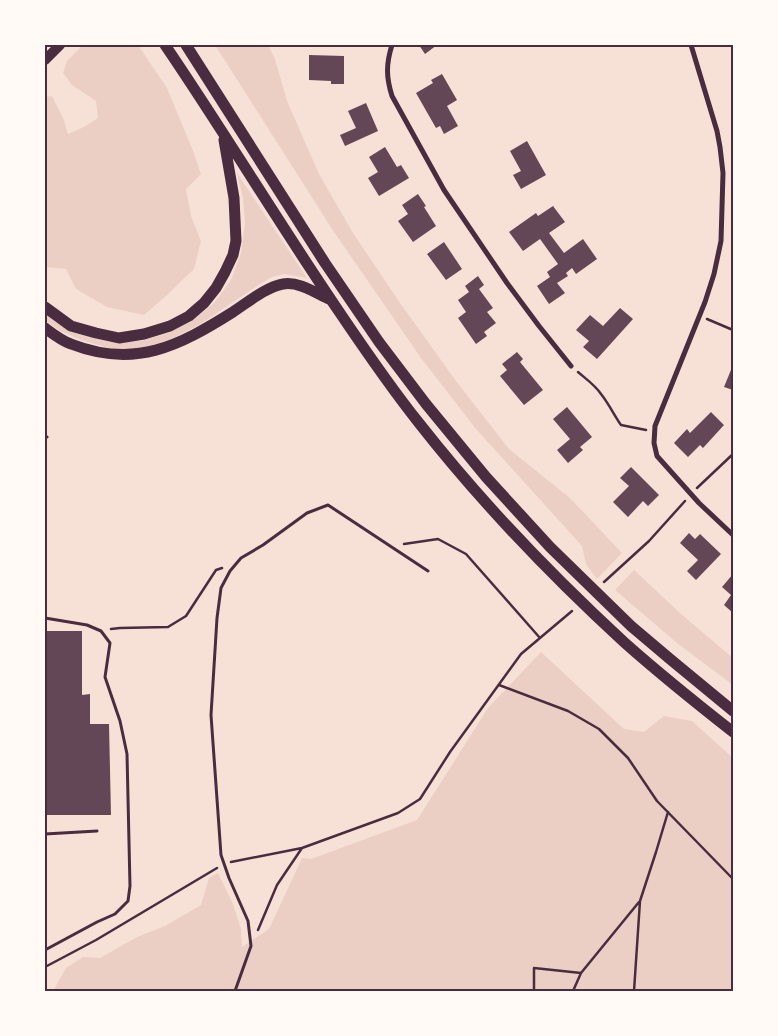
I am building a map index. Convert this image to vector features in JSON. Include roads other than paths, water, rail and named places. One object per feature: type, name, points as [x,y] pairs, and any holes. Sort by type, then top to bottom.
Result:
[{"type":"highway","points":[[165,45],[292,242],[367,353],[418,422],[476,492],[542,563],[625,643],[733,732]]},
{"type":"highway","points":[[186,45],[379,342],[426,404],[480,470],[550,547],[624,619],[733,711]]},
{"type":"highway","points":[[45,307],[71,326],[120,338],[144,334],[170,326],[189,316],[204,303],[216,288],[225,272],[236,241],[234,198],[222,133]]},
{"type":"highway","points":[[45,328],[69,344],[99,353],[130,355],[168,347],[187,339],[270,289],[282,284],[303,287],[331,300]]},
{"type":"main road","points":[[45,60],[60,45]]},
{"type":"street","points":[[392,45],[387,67],[387,81],[401,113],[444,190],[507,283],[571,366]]},
{"type":"street","points":[[691,45],[720,147],[723,173],[721,241],[714,274],[655,426],[654,443],[657,456],[691,494],[733,535]]},
{"type":"lane","points":[[235,991],[251,946],[248,921],[229,878],[221,854],[211,715],[221,588],[230,571],[241,558],[263,545],[307,513],[328,505],[428,571]]},
{"type":"lane","points":[[45,618],[87,625],[101,631],[110,644],[105,677],[120,721],[127,754],[130,886],[128,901],[115,914],[45,950]]},
{"type":"lane","points":[[45,834],[97,832]]}]
